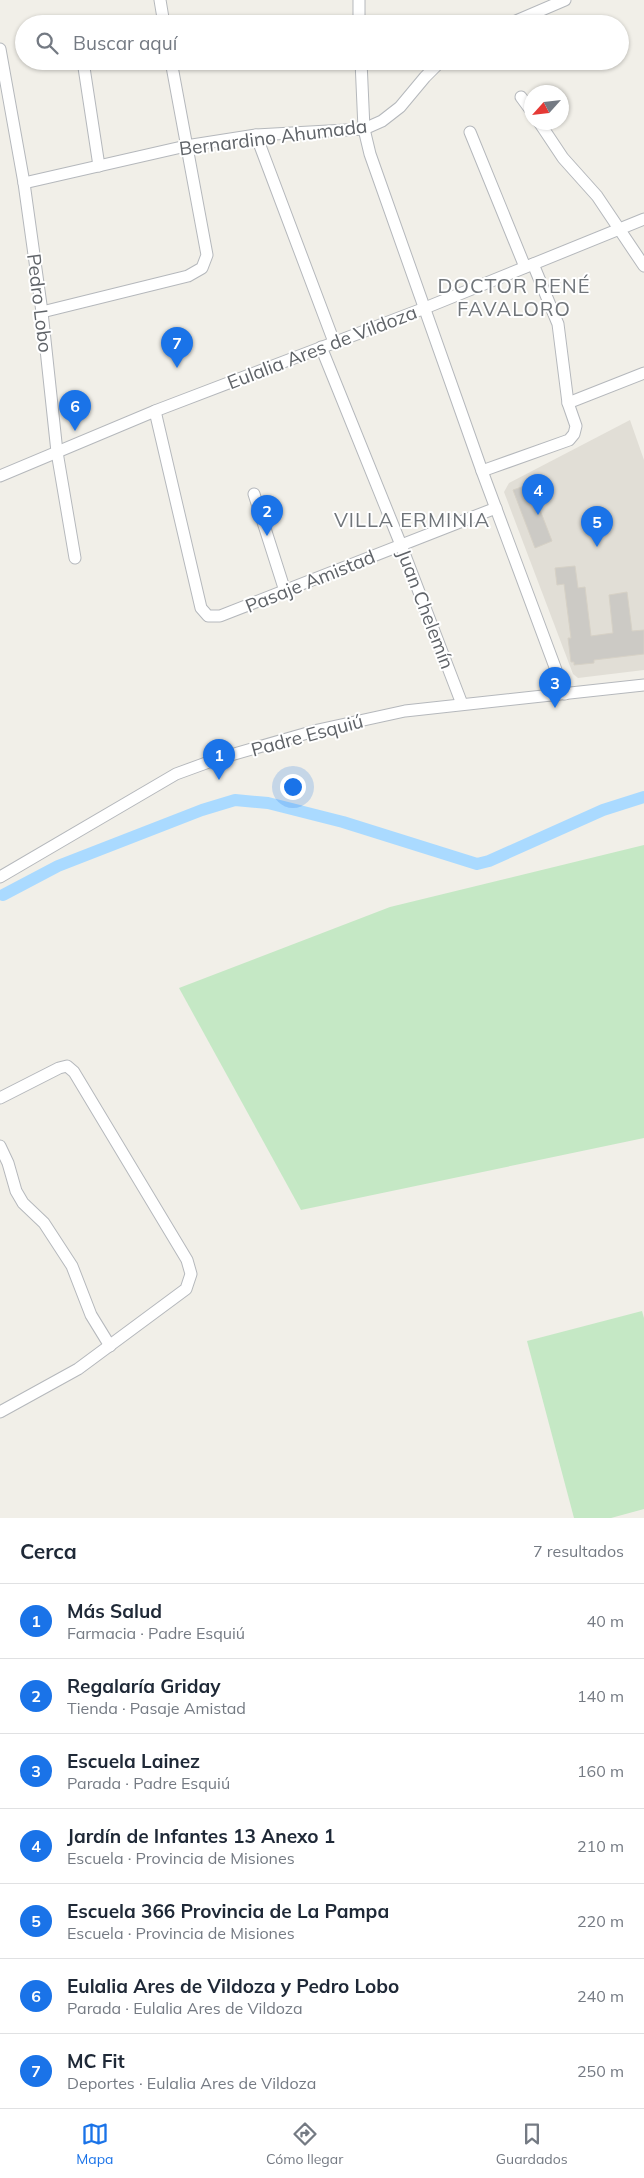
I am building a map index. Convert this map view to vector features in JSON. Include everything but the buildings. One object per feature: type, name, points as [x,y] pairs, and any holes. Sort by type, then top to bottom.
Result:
[{"type":"street","points":[[160,0],[162,15]]},
{"type":"street","points":[[358,0],[359,15]]},
{"type":"street","points":[[530,15],[565,0]]},
{"type":"street","name":"Pedro Lobo","points":[[0,49],[24,183],[42,312],[57,452],[75,558]]},
{"type":"street","points":[[84,70],[99,166]]},
{"type":"street","points":[[42,312],[188,276],[202,268],[207,255],[173,70]]},
{"type":"street","points":[[361,70],[364,129],[370,154],[482,471],[565,694]]},
{"type":"street","name":"Bernardino Ahumada","points":[[24,183],[186,146],[256,135],[364,129],[382,121],[400,107],[432,70]]},
{"type":"street","points":[[521,98],[524,102]]},
{"type":"street","points":[[544,130],[563,158],[597,196],[644,266]]},
{"type":"street","points":[[470,132],[529,265],[558,324],[568,403],[576,426],[574,434],[569,440],[482,471]]},
{"type":"street","points":[[256,135],[334,342]]},
{"type":"street","name":"Eulalia Ares de Vildoza","points":[[0,476],[155,410],[425,308],[644,219]]},
{"type":"street","name":"Juan Chelemín","points":[[321,347],[401,545],[462,704]]},
{"type":"street","points":[[568,403],[644,372]]},
{"type":"street","name":"Pasaje Amistad","points":[[155,410],[201,608],[208,616],[220,616],[496,508]]},
{"type":"street","points":[[254,494],[285,591]]},
{"type":"street","name":"Padre Esquiú","points":[[0,877],[176,774],[217,760],[359,720],[405,711],[644,685]]},
{"type":"street","points":[[0,1098],[59,1068],[68,1066],[74,1072],[187,1260],[191,1274],[186,1289],[110,1346],[78,1369],[0,1412]]},
{"type":"street","points":[[0,1146],[16,1191],[24,1203],[44,1223],[72,1266],[92,1315],[110,1346]]},
{"type":"shaded area","points":[[630,420],[644,460],[644,670],[578,678],[573,674],[504,492],[509,483]]},
{"type":"green space","points":[[644,845],[644,1138],[301,1210],[179,988],[390,907]]},
{"type":"green space","points":[[642,1311],[644,1318],[644,1509],[611,1518],[574,1518],[527,1341]]},
{"type":"waterway","points":[[3,895],[58,866],[202,810],[235,800],[268,803],[343,822],[477,864],[489,861],[603,810],[644,797]]},
{"type":"place","name":"MC Fit","points":[[177,368]]},
{"type":"place","name":"Eulalia Ares de Vildoza y Pedro Lobo","points":[[75,431]]},
{"type":"place","name":"Jardín de Infantes 13 Anexo 1","points":[[538,515]]},
{"type":"place","name":"Regalaría Griday","points":[[267,536]]},
{"type":"place","name":"Escuela 366 Provincia de La Pampa","points":[[597,547]]},
{"type":"place","name":"Escuela Lainez","points":[[555,708]]},
{"type":"place","name":"Más Salud","points":[[219,780]]},
{"type":"district","name":"DOCTOR RENÉ FAVALORO","points":[[514,298]]},
{"type":"district","name":"VILLA ERMINIA","points":[[412,520]]}]
